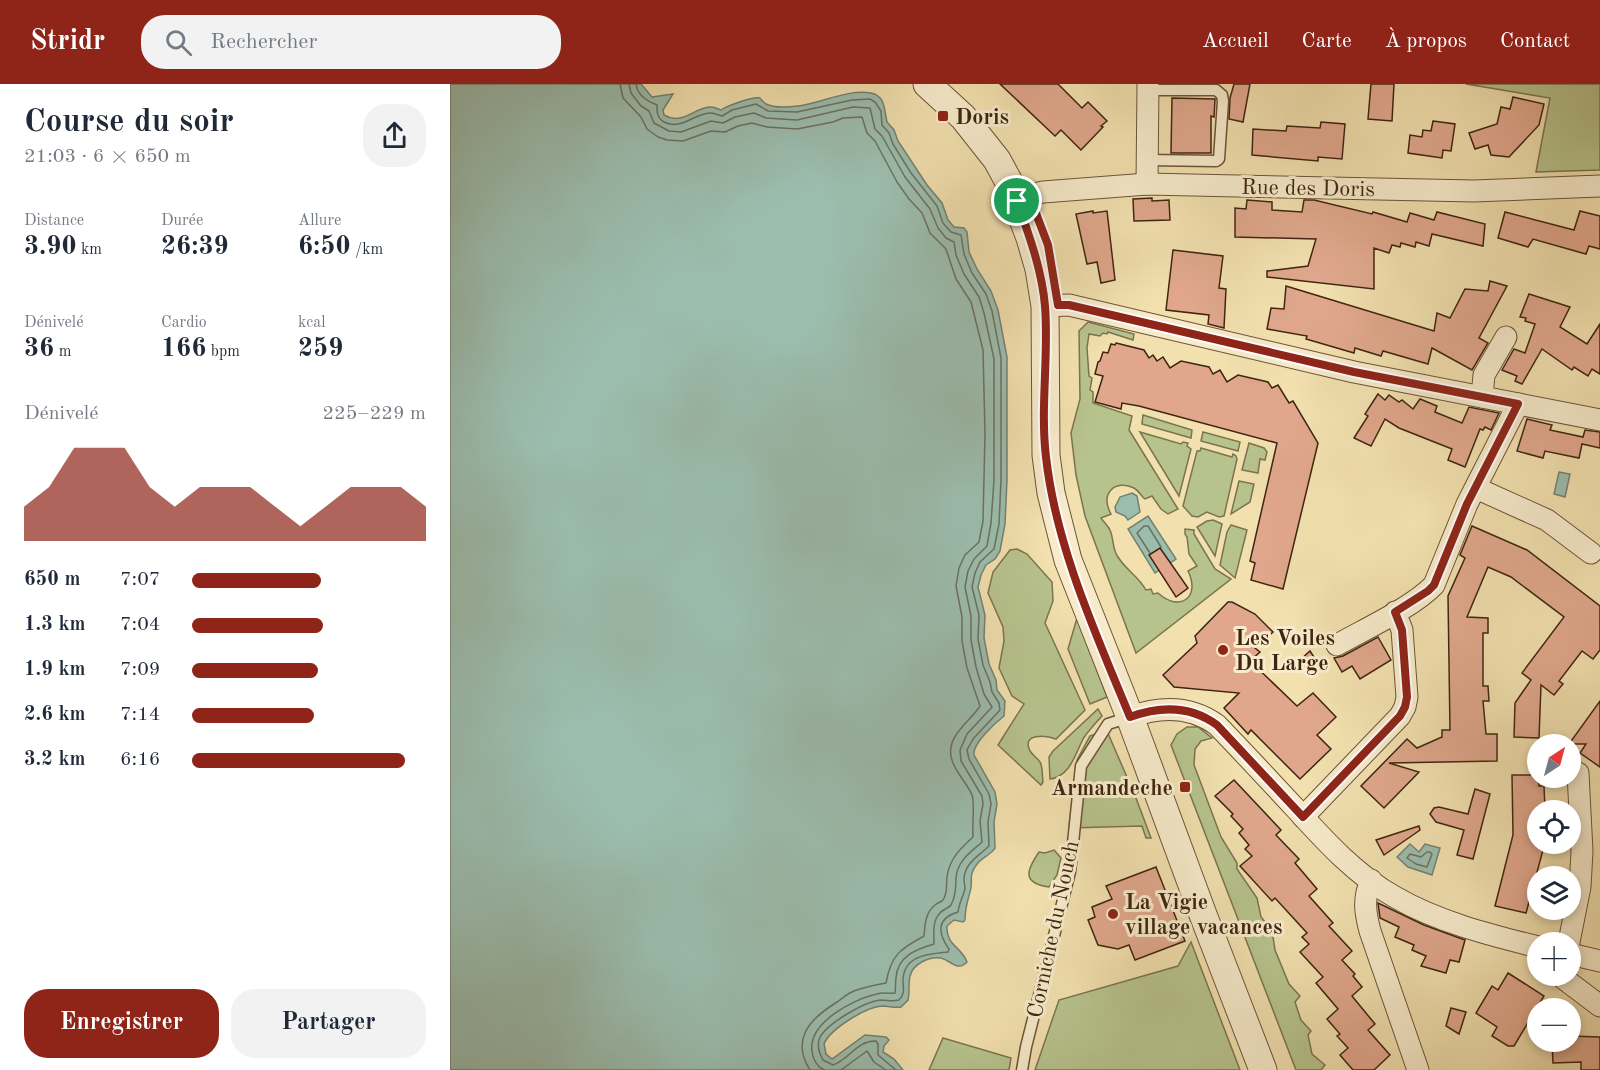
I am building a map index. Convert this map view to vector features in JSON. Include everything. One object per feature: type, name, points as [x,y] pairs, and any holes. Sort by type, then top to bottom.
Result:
[{"type":"street","points":[[927,84],[944,98],[977,133],[1023,198]]},
{"type":"street","points":[[947,84],[985,121],[1008,155],[1023,198],[1039,269],[1052,306],[1046,455],[1052,493],[1068,560],[1136,715],[1180,807],[1279,1070]]},
{"type":"street","points":[[1147,184],[1148,87]]},
{"type":"street","name":"Rue des Doris","points":[[1023,198],[1147,184],[1474,191],[1600,186]]},
{"type":"street","points":[[1052,306],[1069,305],[1354,372],[1600,420]]},
{"type":"street","points":[[1482,397],[1484,375],[1506,336]]},
{"type":"street","points":[[1337,645],[1395,612],[1434,585],[1467,504],[1518,404]]},
{"type":"street","points":[[1476,488],[1547,520],[1591,553]]},
{"type":"street","points":[[1303,817],[1400,716],[1405,707],[1407,697],[1402,630],[1395,612]]},
{"type":"street","points":[[1136,715],[1177,708],[1204,716],[1217,725],[1327,843],[1394,897],[1423,911],[1527,944]]},
{"type":"street","points":[[1136,715],[1202,912],[1263,1070]]},
{"type":"street","points":[[1571,932],[1580,887],[1582,851],[1579,788]]},
{"type":"street","points":[[1371,880],[1366,893],[1365,909],[1370,931],[1418,1070]]},
{"type":"street","points":[[1581,957],[1600,961]]},
{"type":"street","points":[[1574,986],[1600,1006]]},
{"type":"lane","points":[[1148,87],[1216,90],[1222,95],[1223,101],[1219,159],[1216,161],[1148,160]]},
{"type":"lane","name":"Corniche du Nouch","points":[[1022,1070],[1070,872],[1081,766],[1108,724],[1136,715]]},
{"type":"green space","points":[[1466,84],[1600,84],[1600,170],[1536,172],[1550,98]]},
{"type":"green space","points":[[1088,322],[1134,334],[1133,340],[1108,332],[1100,336],[1089,334],[1087,348],[1093,403],[1132,416],[1129,430],[1178,509],[1168,514],[1161,509],[1152,496],[1145,499],[1136,489],[1127,486],[1121,485],[1111,490],[1107,500],[1111,514],[1101,518],[1110,530],[1116,554],[1146,590],[1151,589],[1153,594],[1158,593],[1166,599],[1181,602],[1190,595],[1192,588],[1188,571],[1197,566],[1189,554],[1185,534],[1185,529],[1194,530],[1194,534],[1215,569],[1231,579],[1136,653],[1085,516],[1076,475],[1071,433],[1080,399],[1079,331]]},
{"type":"green space","points":[[1143,415],[1192,430],[1191,438],[1142,424]]},
{"type":"green space","points":[[1140,432],[1181,444],[1188,443],[1187,446],[1191,449],[1179,496]]},
{"type":"green space","points":[[1203,432],[1240,442],[1238,451],[1201,441]]},
{"type":"green space","points":[[1249,443],[1264,448],[1267,452],[1265,460],[1260,459],[1258,473],[1242,470]]},
{"type":"green space","points":[[1201,448],[1232,457],[1233,454],[1236,456],[1224,516],[1219,517],[1207,512],[1198,517],[1192,516],[1183,506],[1197,451]]},
{"type":"green space","points":[[1239,481],[1254,484],[1250,502],[1231,514]]},
{"type":"green space","points":[[1213,520],[1222,524],[1215,556],[1197,527]]},
{"type":"green space","points":[[1231,525],[1247,530],[1235,578],[1220,565],[1227,532]]},
{"type":"green space","points":[[1017,549],[1027,554],[1052,582],[1053,601],[1045,623],[1085,710],[1056,739],[1041,736],[1029,741],[1030,751],[1041,764],[1043,782],[1041,785],[998,745],[1024,704],[1012,696],[999,668],[1004,641],[1003,627],[988,593],[993,572],[1010,550]]},
{"type":"green space","points":[[1077,618],[1107,697],[1090,704],[1068,649]]},
{"type":"green space","points":[[1098,709],[1102,716],[1083,739],[1071,764],[1062,774],[1050,779],[1049,757],[1053,751]]},
{"type":"green space","points":[[1187,727],[1198,727],[1212,738],[1201,741],[1195,749],[1194,765],[1221,837],[1237,863],[1237,869],[1257,898],[1261,917],[1272,930],[1275,950],[1289,984],[1300,996],[1295,1002],[1301,1020],[1311,1031],[1308,1035],[1312,1054],[1325,1065],[1321,1070],[1296,1070],[1171,745],[1177,734]]},
{"type":"green space","points":[[1107,731],[1151,838],[1146,838],[1142,826],[1069,828],[1077,760],[1090,736]]},
{"type":"green space","points":[[1054,850],[1061,858],[1057,875],[1049,887],[1034,883],[1029,875],[1031,865],[1039,852]]},
{"type":"green space","points":[[1191,942],[1240,1070],[1035,1070],[1059,1000],[1178,966]]},
{"type":"green space","points":[[943,1038],[1011,1058],[1009,1070],[929,1070]]},
{"type":"water","points":[[450,84],[641,84],[652,97],[673,94],[663,110],[664,115],[671,118],[683,117],[705,108],[712,107],[721,110],[757,98],[769,105],[786,107],[853,93],[871,93],[882,101],[887,122],[927,185],[942,203],[948,220],[954,227],[964,228],[967,232],[969,252],[991,291],[998,310],[1007,357],[1005,524],[1000,551],[995,559],[986,565],[978,587],[985,615],[984,638],[989,664],[996,680],[997,690],[1005,701],[1004,716],[980,740],[974,750],[974,755],[995,792],[997,804],[994,822],[995,848],[979,862],[972,872],[965,920],[963,922],[954,920],[947,926],[951,942],[967,962],[957,966],[945,959],[932,958],[922,962],[912,972],[909,979],[908,1000],[901,1007],[882,1006],[867,1010],[833,1032],[824,1044],[826,1054],[832,1059],[865,1035],[886,1037],[889,1040],[883,1052],[894,1059],[903,1070],[450,1070]]},
{"type":"water","points":[[1559,472],[1570,474],[1565,497],[1554,494]]},
{"type":"water","points":[[1132,493],[1137,496],[1140,512],[1128,520],[1116,512],[1115,507],[1120,497]]},
{"type":"water","points":[[1148,516],[1176,559],[1155,573],[1128,529]]},
{"type":"water","points":[[1410,844],[1419,852],[1425,844],[1440,848],[1432,875],[1408,867],[1397,857]]},
{"type":"building","points":[[1000,84],[1058,84],[1082,108],[1088,102],[1107,121],[1081,150],[1061,130],[1055,136]]},
{"type":"building","points":[[1234,84],[1250,84],[1243,122],[1229,119],[1230,98]]},
{"type":"building","points":[[1371,84],[1394,84],[1392,121],[1368,119]]},
{"type":"building","points":[[1513,97],[1544,104],[1539,125],[1509,157],[1491,155],[1488,145],[1475,149],[1469,133],[1497,124],[1501,107],[1510,109]]},
{"type":"building","points":[[1172,98],[1215,99],[1214,117],[1211,116],[1211,153],[1171,153]]},
{"type":"building","points":[[1433,121],[1455,124],[1451,151],[1443,150],[1442,158],[1408,153],[1410,135],[1422,137],[1423,130],[1431,131]]},
{"type":"building","points":[[1321,122],[1345,124],[1342,159],[1318,157],[1318,161],[1252,155],[1253,129],[1286,131],[1287,126],[1320,128]]},
{"type":"building","points":[[1152,198],[1152,201],[1169,200],[1170,220],[1134,221],[1133,199]]},
{"type":"building","points":[[1247,200],[1272,202],[1272,210],[1302,212],[1304,200],[1314,200],[1372,214],[1373,212],[1407,222],[1410,213],[1434,220],[1437,212],[1485,224],[1483,246],[1432,234],[1429,246],[1416,242],[1415,247],[1401,243],[1400,247],[1392,245],[1389,253],[1374,248],[1374,289],[1267,277],[1267,271],[1308,266],[1316,239],[1235,237],[1235,208],[1246,209]]},
{"type":"building","points":[[1093,211],[1093,213],[1107,211],[1115,280],[1101,283],[1097,262],[1087,264],[1076,214]]},
{"type":"building","points":[[1580,211],[1600,216],[1600,249],[1589,246],[1586,254],[1533,239],[1528,247],[1498,238],[1505,212],[1574,230]]},
{"type":"building","points":[[1173,250],[1223,256],[1219,288],[1226,289],[1224,328],[1208,324],[1209,315],[1166,310]]},
{"type":"building","points":[[1490,281],[1507,286],[1479,338],[1488,343],[1472,370],[1432,348],[1428,364],[1383,351],[1381,356],[1355,348],[1354,353],[1306,339],[1307,336],[1267,329],[1271,308],[1284,309],[1286,286],[1434,331],[1437,313],[1450,318],[1465,289],[1488,291]]},
{"type":"building","points":[[1529,294],[1570,307],[1560,327],[1587,344],[1600,324],[1600,374],[1592,369],[1588,376],[1574,367],[1572,370],[1542,349],[1522,384],[1515,381],[1517,376],[1502,370],[1514,349],[1525,353],[1535,324],[1520,317]]},
{"type":"building","points":[[1116,343],[1144,350],[1149,358],[1153,355],[1157,361],[1163,357],[1170,368],[1181,361],[1209,367],[1213,374],[1220,370],[1227,382],[1238,375],[1268,382],[1272,388],[1278,385],[1289,403],[1293,401],[1318,443],[1283,589],[1251,580],[1255,563],[1250,561],[1277,443],[1139,406],[1122,403],[1121,409],[1095,402],[1103,376],[1095,374],[1098,362],[1103,352],[1108,353],[1111,344]]},
{"type":"building","points":[[1378,394],[1385,400],[1389,395],[1399,402],[1402,400],[1413,409],[1420,399],[1437,406],[1435,412],[1462,423],[1469,407],[1499,413],[1491,430],[1485,427],[1483,430],[1480,429],[1465,467],[1448,460],[1452,449],[1399,428],[1385,419],[1371,446],[1354,438],[1368,416],[1365,414]]},
{"type":"building","points":[[1527,419],[1552,425],[1550,430],[1583,437],[1585,430],[1600,432],[1600,448],[1582,444],[1579,458],[1545,451],[1543,458],[1517,451]]},
{"type":"building","points":[[1472,526],[1527,550],[1600,606],[1600,650],[1593,659],[1582,651],[1559,681],[1563,684],[1554,695],[1541,685],[1539,734],[1527,734],[1527,738],[1514,737],[1515,703],[1531,680],[1522,673],[1564,617],[1511,577],[1488,567],[1467,617],[1488,618],[1488,633],[1483,633],[1483,686],[1488,686],[1489,701],[1483,701],[1486,734],[1497,734],[1497,761],[1389,763],[1419,772],[1384,808],[1361,786],[1407,739],[1417,748],[1442,737],[1442,730],[1450,730],[1448,596],[1465,558],[1460,555]]},
{"type":"building","points":[[1160,548],[1188,588],[1176,597],[1149,555]]},
{"type":"building","points":[[1228,602],[1255,614],[1273,632],[1255,648],[1260,652],[1250,661],[1297,706],[1313,693],[1336,717],[1317,735],[1331,749],[1300,779],[1251,730],[1248,734],[1224,708],[1239,693],[1174,687],[1163,675],[1197,643],[1195,636]]},
{"type":"building","points":[[1378,637],[1391,660],[1360,679],[1352,666],[1342,672],[1334,658],[1343,656]]},
{"type":"building","points":[[1310,651],[1319,665],[1310,674],[1298,662]]},
{"type":"building","points":[[1600,701],[1600,767],[1581,754],[1586,744],[1581,744],[1581,734],[1576,734]]},
{"type":"building","points":[[1512,775],[1527,775],[1527,788],[1544,788],[1545,800],[1527,800],[1527,854],[1542,854],[1539,866],[1527,866],[1526,913],[1495,906],[1513,835]]},
{"type":"building","points":[[1234,780],[1281,830],[1276,835],[1299,859],[1295,863],[1317,889],[1309,896],[1333,923],[1329,926],[1352,951],[1342,960],[1355,974],[1353,976],[1362,987],[1352,996],[1375,1024],[1368,1030],[1390,1055],[1374,1070],[1353,1070],[1340,1055],[1348,1048],[1337,1036],[1340,1034],[1327,1019],[1338,1009],[1316,983],[1323,977],[1300,952],[1309,944],[1302,937],[1307,933],[1275,898],[1272,901],[1240,866],[1252,856],[1245,849],[1249,845],[1239,833],[1243,829],[1231,816],[1233,814],[1215,796]]},
{"type":"building","points":[[1475,789],[1490,794],[1473,859],[1457,855],[1464,830],[1436,822],[1430,814],[1434,808],[1439,807],[1468,814]]},
{"type":"building","points":[[1419,826],[1420,830],[1384,855],[1376,840]]},
{"type":"building","name":"La Vigie village vacances","points":[[1156,867],[1185,941],[1135,960],[1129,945],[1118,949],[1098,945],[1088,920],[1095,917],[1092,907],[1112,899],[1106,886]]},
{"type":"building","points":[[1378,903],[1424,925],[1465,940],[1459,962],[1450,960],[1446,973],[1421,966],[1426,956],[1412,950],[1414,945],[1395,937],[1399,927],[1380,918]]},
{"type":"building","points":[[1508,973],[1544,996],[1543,998],[1527,998],[1527,1024],[1514,1046],[1508,1046],[1492,1036],[1497,1027],[1476,1013],[1492,986],[1498,990]]},
{"type":"building","points":[[1451,1008],[1466,1012],[1459,1034],[1446,1026]]},
{"type":"building","points":[[1581,1036],[1600,1037],[1600,1070],[1581,1070],[1581,1062],[1553,1063],[1552,1052],[1581,1052]]},
{"type":"place","name":"Doris","points":[[943,116]]},
{"type":"place","name":"Les Voiles Du Large","points":[[1223,650]]},
{"type":"place","name":"Armandeche","points":[[1185,787]]},
{"type":"place","name":"La Vigie village vacances","points":[[1113,914]]},
{"type":"route","points":[[1029,195],[1041,224],[1048,245],[1058,305],[1069,305],[1354,372],[1518,404],[1467,504],[1434,585],[1395,612],[1402,630],[1407,697],[1405,707],[1400,716],[1303,817],[1217,725],[1204,716],[1177,708],[1143,712],[1130,717],[1068,560],[1052,493],[1046,455],[1045,306],[1039,269],[1017,201],[1029,195]]}]
